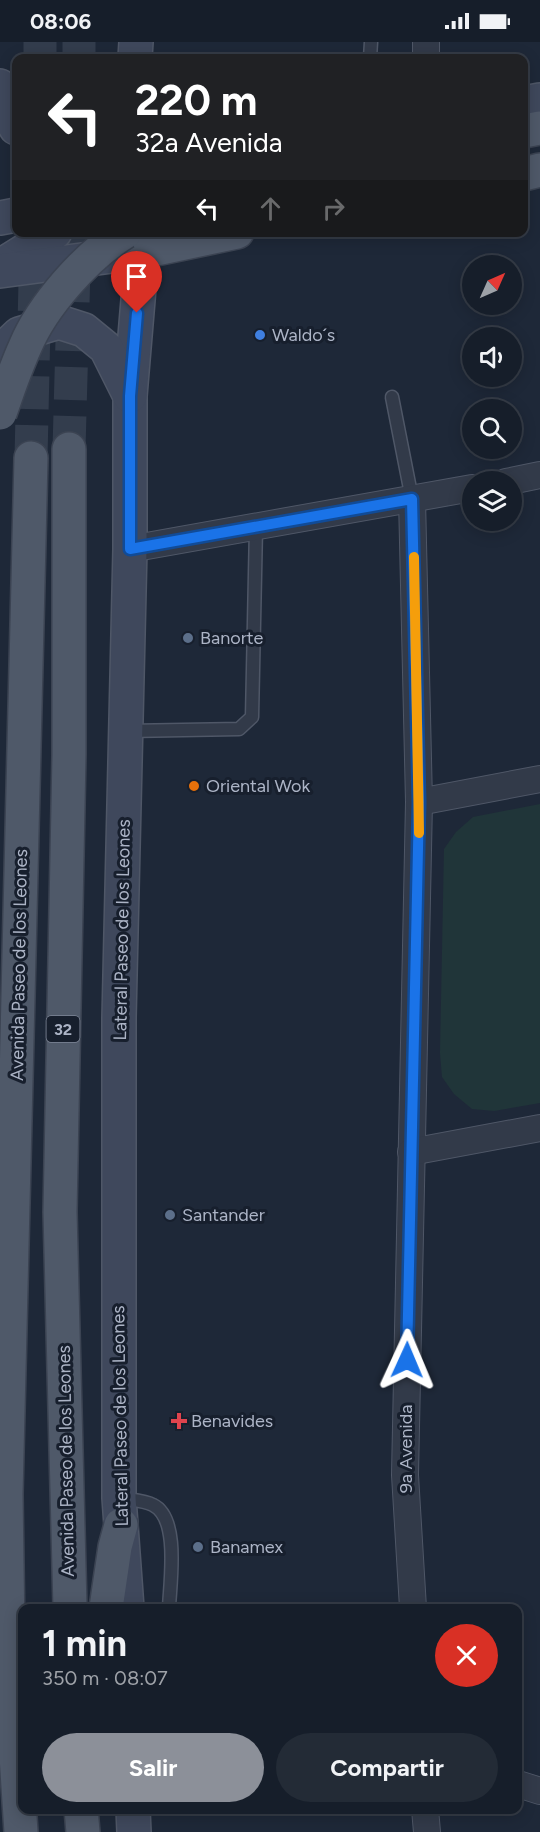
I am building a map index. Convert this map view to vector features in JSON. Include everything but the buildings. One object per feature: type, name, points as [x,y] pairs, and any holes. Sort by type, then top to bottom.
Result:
[{"type":"main road","points":[[0,413],[26,345],[56,296],[90,258],[133,242],[185,237]]},
{"type":"main road","name":"Avenida Paseo de los Leones","points":[[69,450],[69,755],[60,1212],[70,1604]]},
{"type":"main road","name":"Avenida Paseo de los Leones","points":[[18,1786],[8,1634],[6,1494],[31,459]]},
{"type":"main road","points":[[107,1604],[120,1511]]},
{"type":"main road","points":[[0,1795],[9,1832]]},
{"type":"main road","name":"Avenida Paseo de los Leones","points":[[20,1814],[21,1832]]},
{"type":"main road","points":[[81,1814],[82,1832]]},
{"type":"street","points":[[0,86],[6,111],[12,121]]},
{"type":"street","points":[[0,266],[47,237]]},
{"type":"street","points":[[0,271],[133,242]]},
{"type":"street","name":"Lateral Paseo de los Leones","points":[[127,1604],[120,1511],[119,1018],[130,549],[133,242]]},
{"type":"street","points":[[0,352],[19,334],[59,322],[84,330],[106,348],[130,396]]},
{"type":"street","points":[[522,479],[540,475]]},
{"type":"street","points":[[130,549],[462,490]]},
{"type":"street","name":"9a Avenida","points":[[412,499],[419,802],[405,1475],[413,1604]]},
{"type":"street","points":[[419,802],[540,779]]},
{"type":"street","points":[[411,1152],[540,1128]]},
{"type":"street","points":[[522,1785],[540,1791]]},
{"type":"street","points":[[133,1814],[134,1832]]},
{"type":"street","points":[[425,1814],[427,1832]]},
{"type":"lane","points":[[392,397],[412,499]]},
{"type":"lane","points":[[126,731],[239,729],[252,717],[256,527]]},
{"type":"lane","points":[[120,1511],[153,1504],[164,1514],[170,1530],[169,1604]]},
{"type":"green space","points":[[540,804],[540,1103],[494,1111],[472,1109],[454,1094],[442,1077],[440,1053],[444,849],[456,832],[473,817]]},
{"type":"tunnel","points":[[40,42],[40,54]]},
{"type":"tunnel","points":[[79,42],[79,54]]},
{"type":"tunnel","points":[[31,458],[36,237]]},
{"type":"tunnel","points":[[69,449],[75,237]]},
{"type":"slow traffic","points":[[414,557],[419,833]]},
{"type":"place","name":"Waldo´s","points":[[260,335]]},
{"type":"place","name":"Banorte","points":[[188,638]]},
{"type":"place","name":"Oriental Wok","points":[[194,786]]},
{"type":"place","name":"Santander","points":[[170,1215]]},
{"type":"place","name":"Benavides","points":[[179,1421]]},
{"type":"place","name":"Banamex","points":[[198,1547]]},
{"type":"route","points":[[137,313],[130,396],[130,549],[412,499],[419,802],[407,1360]]}]
